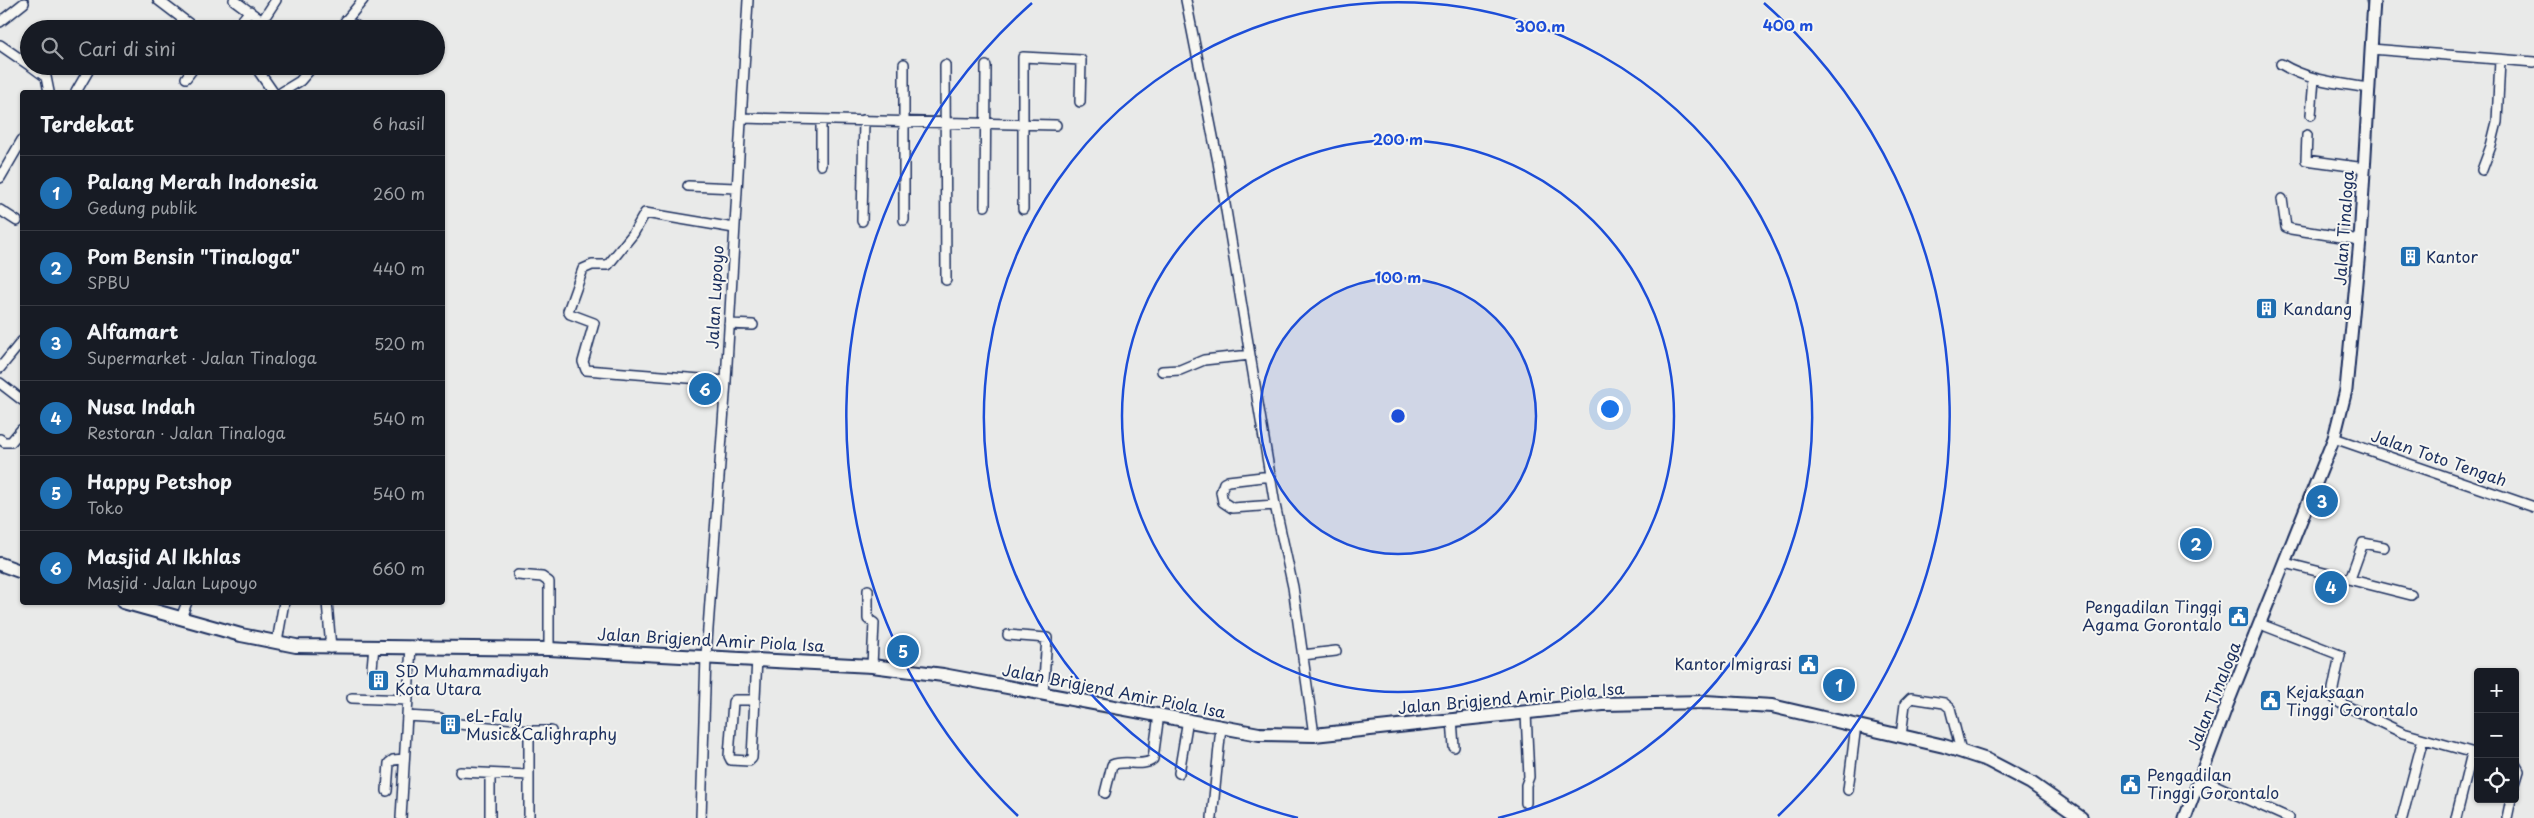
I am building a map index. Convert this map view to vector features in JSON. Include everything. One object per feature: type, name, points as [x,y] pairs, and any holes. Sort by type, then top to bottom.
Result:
[{"type":"main road","points":[[0,564],[20,571]]},
{"type":"main road","name":"Jalan Brigjend Amir Piola Isa","points":[[134,605],[277,642],[331,648],[411,646],[549,649],[757,658],[872,666],[943,675],[1188,719],[1259,734],[1314,734],[1603,704],[1705,702],[1772,706],[1960,751],[2007,770],[2081,818]]},
{"type":"street","points":[[158,0],[184,20]]},
{"type":"street","points":[[234,0],[261,20]]},
{"type":"street","points":[[263,20],[276,0]]},
{"type":"street","points":[[346,20],[363,0]]},
{"type":"street","name":"Jalan Lupoyo","points":[[701,818],[706,656],[726,381],[748,0]]},
{"type":"street","points":[[1186,0],[1218,162],[1275,505],[1293,587],[1314,734]]},
{"type":"street","name":"Jalan Tinaloga","points":[[2185,818],[2199,778],[2334,438],[2350,369],[2365,168],[2374,0]]},
{"type":"street","points":[[0,22],[24,3]]},
{"type":"street","points":[[242,20],[250,11]]},
{"type":"street","points":[[0,45],[20,58]]},
{"type":"street","points":[[2371,49],[2534,62]]},
{"type":"street","points":[[1023,209],[1023,57],[1081,60],[1080,102]]},
{"type":"street","points":[[2482,170],[2491,146],[2496,122],[2500,60]]},
{"type":"street","points":[[904,64],[904,220]]},
{"type":"street","points":[[2282,64],[2298,74],[2314,79],[2369,88]]},
{"type":"street","points":[[945,65],[946,280]]},
{"type":"street","points":[[985,206],[986,66]]},
{"type":"street","points":[[43,75],[46,77],[49,90]]},
{"type":"street","points":[[77,90],[86,75]]},
{"type":"street","points":[[262,75],[273,90]]},
{"type":"street","points":[[285,90],[300,81],[305,75]]},
{"type":"street","points":[[2311,115],[2314,79]]},
{"type":"street","points":[[741,118],[1056,125]]},
{"type":"street","points":[[821,120],[821,165]]},
{"type":"street","points":[[862,221],[864,120]]},
{"type":"street","points":[[2307,135],[2306,160],[2365,168]]},
{"type":"street","points":[[0,178],[20,143]]},
{"type":"street","points":[[688,186],[736,188]]},
{"type":"street","points":[[2282,199],[2286,226],[2291,229],[2360,240]]},
{"type":"street","points":[[0,210],[17,221]]},
{"type":"street","points":[[726,381],[638,373],[589,371],[584,368],[583,362],[594,323],[570,314],[568,311],[583,269],[592,265],[608,265],[633,234],[645,213],[734,228]]},
{"type":"street","points":[[729,324],[753,325]]},
{"type":"street","points":[[0,368],[20,343]]},
{"type":"street","points":[[1162,371],[1180,370],[1204,360],[1250,356]]},
{"type":"street","points":[[0,382],[20,398]]},
{"type":"street","points":[[0,439],[4,442],[11,442],[20,431]]},
{"type":"street","name":"Jalan Toto Tengah","points":[[2334,438],[2534,507]]},
{"type":"street","points":[[1271,476],[1228,481],[1224,483],[1221,492],[1224,502],[1232,508],[1275,505]]},
{"type":"street","points":[[2350,579],[2363,544],[2384,547]]},
{"type":"street","points":[[2285,563],[2411,595]]},
{"type":"street","points":[[518,575],[542,577],[549,582],[549,649]]},
{"type":"street","points":[[868,590],[868,619],[874,623],[872,666]]},
{"type":"street","points":[[181,618],[186,605]]},
{"type":"street","points":[[277,642],[283,605]]},
{"type":"street","points":[[327,605],[331,648]]},
{"type":"street","points":[[2260,624],[2340,655],[2333,689],[2334,698],[2380,724],[2423,739],[2474,753]]},
{"type":"street","points":[[1008,635],[1047,638],[1044,693]]},
{"type":"street","points":[[372,668],[374,646]]},
{"type":"street","points":[[401,818],[411,646]]},
{"type":"street","points":[[1303,655],[1336,651]]},
{"type":"street","points":[[754,700],[736,700],[732,702],[729,756],[731,760],[751,760],[757,658]]},
{"type":"street","points":[[352,698],[408,700]]},
{"type":"street","points":[[1901,736],[1907,700],[1911,698],[1944,703],[1950,708],[1960,751]]},
{"type":"street","points":[[1526,713],[1529,777],[1526,783],[1526,803]]},
{"type":"street","points":[[1105,793],[1112,766],[1121,763],[1146,763],[1154,759],[1158,714]]},
{"type":"street","points":[[407,716],[440,718]]},
{"type":"street","points":[[1179,773],[1188,719]]},
{"type":"street","points":[[1452,719],[1454,747]]},
{"type":"street","points":[[459,724],[530,732],[551,730]]},
{"type":"street","points":[[1848,790],[1856,725]]},
{"type":"street","points":[[1212,818],[1221,727]]},
{"type":"street","points":[[529,818],[530,732]]},
{"type":"street","points":[[2402,818],[2423,739]]},
{"type":"street","points":[[2456,818],[2474,756]]},
{"type":"street","points":[[387,791],[389,763],[393,760],[404,759]]},
{"type":"street","points":[[460,772],[528,775]]},
{"type":"street","points":[[490,774],[490,818]]},
{"type":"street","points":[[2199,778],[2289,818]]},
{"type":"street","points":[[2507,818],[2511,803]]},
{"type":"waterway","points":[[2366,0],[2369,10]]},
{"type":"place","name":"Kantor","points":[[2410,257]]},
{"type":"place","name":"Kandang","points":[[2267,309]]},
{"type":"place","name":"Masjid Al Ikhlas","points":[[705,389]]},
{"type":"place","name":"Alfamart","points":[[2322,501]]},
{"type":"place","name":"Pom Bensin \"Tinaloga\"","points":[[2196,544]]},
{"type":"place","name":"Nusa Indah","points":[[2331,587]]},
{"type":"place","name":"Pengadilan Tinggi Agama Gorontalo","points":[[2238,616]]},
{"type":"place","name":"Happy Petshop","points":[[903,651]]},
{"type":"place","name":"Kantor Imigrasi","points":[[1808,664]]},
{"type":"place","name":"SD Muhammadiyah Kota Utara","points":[[379,680]]},
{"type":"place","name":"Palang Merah Indonesia","points":[[1839,685]]},
{"type":"place","name":"Kejaksaan Tinggi Gorontalo","points":[[2270,701]]},
{"type":"place","name":"eL-Faly Music&Calighraphy","points":[[450,725]]},
{"type":"place","name":"Pengadilan Tinggi Gorontalo","points":[[2131,784]]}]
